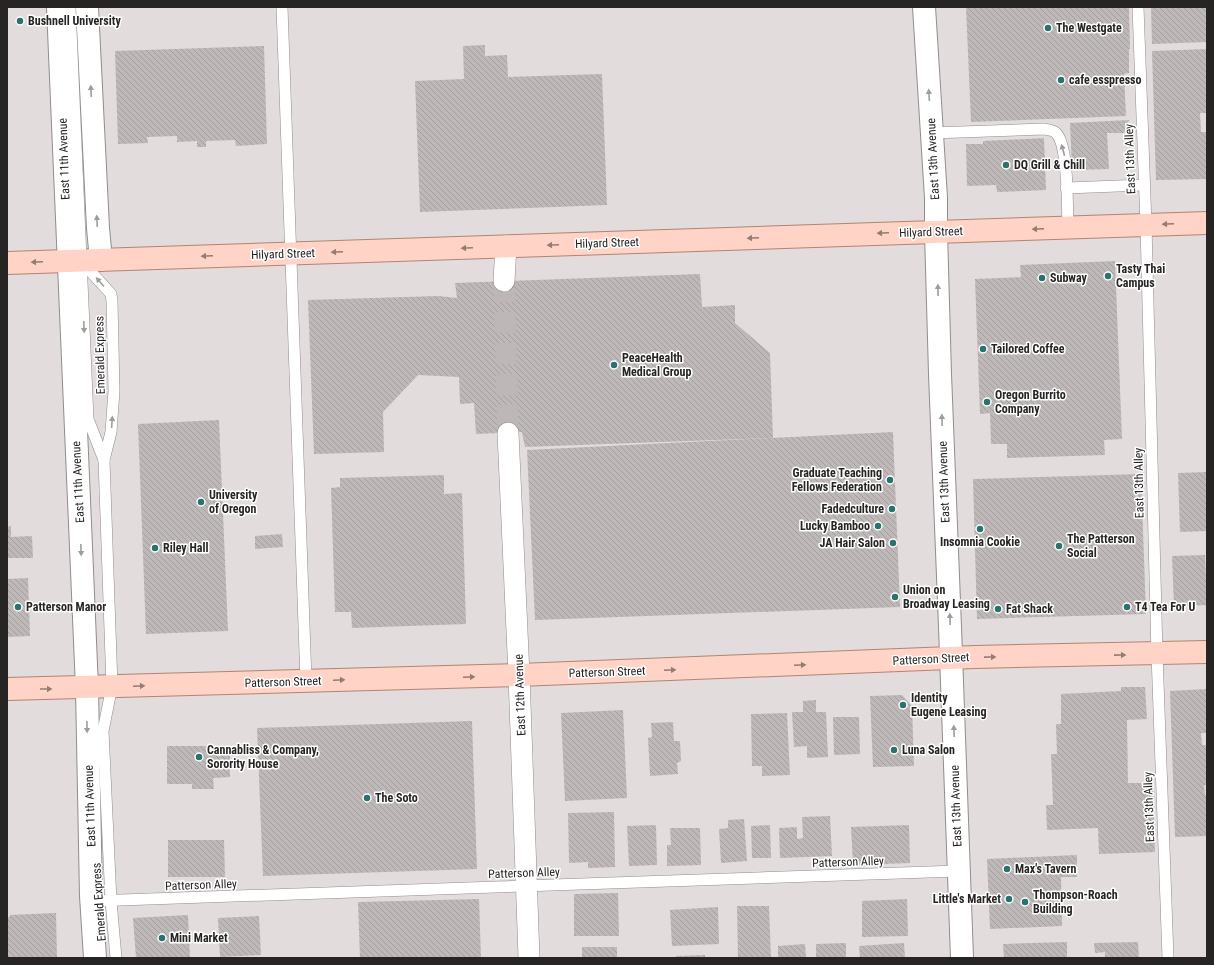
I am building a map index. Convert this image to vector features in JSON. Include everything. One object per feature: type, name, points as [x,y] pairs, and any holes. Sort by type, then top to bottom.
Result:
[{"type":"main road","name":"East 11th Avenue","points":[[58,7],[83,260],[86,688],[101,901],[95,958]]},
{"type":"main road","name":"East 11th Avenue","points":[[83,260],[98,228],[88,7]]},
{"type":"main road","name":"East 13th Avenue","points":[[924,7],[936,198],[940,374],[962,958]]},
{"type":"main road","name":"Hilyard Street","points":[[7,263],[1207,223]]},
{"type":"main road","name":"Patterson Street","points":[[7,689],[519,675],[951,658],[1207,652]]},
{"type":"street","points":[[504,281],[506,246]]},
{"type":"street","name":"East 12th Avenue","points":[[508,433],[519,675],[529,958]]},
{"type":"lane","name":"Emerald Express","points":[[70,7],[83,260],[88,420],[104,460]]},
{"type":"lane","points":[[282,7],[306,681]]},
{"type":"lane","name":"East 13th Alley","points":[[1138,7],[1146,225],[1157,654],[1168,958]]},
{"type":"lane","points":[[932,133],[1052,130],[1056,133],[1064,151],[1068,228]]},
{"type":"lane","points":[[1066,188],[1144,185]]},
{"type":"lane","name":"Emerald Express","points":[[83,260],[111,294],[112,301],[114,390],[111,432],[104,460],[112,686],[103,731],[101,901],[116,958]]},
{"type":"lane","name":"Patterson Alley","points":[[101,901],[958,871]]},
{"type":"building","points":[[966,7],[1129,7],[1129,73],[1124,74],[1126,116],[971,122]]},
{"type":"building","points":[[1151,7],[1207,7],[1207,42],[1152,44]]},
{"type":"building","points":[[485,45],[485,56],[507,55],[508,77],[602,74],[607,205],[420,212],[415,81],[464,79],[463,46]]},
{"type":"building","points":[[264,46],[267,144],[236,146],[235,140],[206,141],[206,147],[197,147],[197,141],[177,142],[177,136],[147,137],[148,143],[118,144],[115,51]]},
{"type":"building","points":[[1207,49],[1207,113],[1200,113],[1201,132],[1207,132],[1207,179],[1156,180],[1152,51]]},
{"type":"building","points":[[1129,120],[1124,133],[1107,133],[1109,169],[1072,170],[1070,123]]},
{"type":"building","name":"DQ Grill & Chill","points":[[1044,138],[1046,190],[997,192],[996,185],[967,186],[966,144],[983,144],[983,141]]},
{"type":"building","points":[[1115,261],[1122,439],[1104,440],[1105,455],[1007,458],[1007,444],[991,444],[990,413],[980,414],[975,279],[1021,277],[1020,265]]},
{"type":"building","name":"PeaceHealth Medical Group","points":[[700,274],[702,307],[735,305],[735,323],[770,353],[773,438],[525,447],[522,432],[476,434],[474,403],[460,404],[459,377],[418,375],[383,412],[384,452],[314,454],[308,300],[438,296],[457,298],[455,283]]},
{"type":"building","name":"Riley Hall","points":[[219,420],[228,631],[146,634],[138,424]]},
{"type":"building","points":[[893,432],[900,607],[535,620],[527,450]]},
{"type":"building","points":[[1207,472],[1207,531],[1180,532],[1178,473]]},
{"type":"building","name":"The Patterson Social","points":[[1141,474],[1146,614],[977,619],[973,479]]},
{"type":"building","points":[[444,475],[444,494],[462,493],[466,624],[352,628],[351,612],[335,612],[331,488],[340,487],[340,478]]},
{"type":"building","points":[[11,526],[11,537],[32,536],[33,558],[7,558],[7,527]]},
{"type":"building","points":[[282,534],[283,547],[255,549],[255,536]]},
{"type":"building","points":[[1205,555],[1207,605],[1174,606],[1172,556]]},
{"type":"building","name":"Patterson Manor","points":[[28,578],[30,636],[7,637],[7,579]]},
{"type":"building","points":[[1121,687],[1145,687],[1147,719],[1127,720],[1128,783],[1153,783],[1155,852],[1099,854],[1098,828],[1047,830],[1046,805],[1053,805],[1051,754],[1057,754],[1056,724],[1061,724],[1061,694],[1121,691]]},
{"type":"building","points":[[1207,689],[1207,733],[1201,733],[1202,745],[1207,745],[1207,785],[1204,785],[1205,795],[1207,795],[1207,836],[1175,837],[1170,691]]},
{"type":"building","points":[[902,695],[912,706],[914,766],[873,767],[870,696]]},
{"type":"building","points":[[816,700],[816,712],[826,712],[828,757],[807,758],[807,746],[794,747],[792,712],[803,712],[803,701]]},
{"type":"building","points":[[623,710],[627,798],[565,801],[561,713]]},
{"type":"building","points":[[787,713],[790,775],[762,776],[762,766],[752,766],[751,714]]},
{"type":"building","points":[[833,717],[859,717],[860,754],[834,755]]},
{"type":"building","name":"The Soto","points":[[472,721],[477,869],[263,876],[257,728]]},
{"type":"building","points":[[673,722],[674,741],[680,741],[681,761],[677,763],[678,774],[650,776],[648,738],[652,737],[651,723]]},
{"type":"building","points":[[167,746],[210,746],[210,753],[230,753],[230,777],[213,778],[214,789],[192,789],[192,784],[167,784]]},
{"type":"building","points":[[614,812],[615,867],[588,868],[588,862],[569,863],[568,813]]},
{"type":"building","points":[[830,816],[832,856],[780,858],[779,828],[797,827],[797,839],[803,838],[802,817]]},
{"type":"building","points":[[744,819],[747,861],[721,863],[719,829],[728,828],[728,820]]},
{"type":"building","points":[[656,825],[657,865],[629,866],[627,826]]},
{"type":"building","points":[[770,825],[771,858],[752,858],[751,826]]},
{"type":"building","points":[[909,825],[910,863],[853,865],[851,827]]},
{"type":"building","points":[[670,828],[700,828],[701,865],[667,866],[667,845],[671,845]]},
{"type":"building","points":[[168,840],[224,840],[225,877],[168,877]]},
{"type":"building","name":"Thompson-Roach Building","points":[[1077,855],[1077,877],[1061,877],[1062,926],[990,929],[987,859]]},
{"type":"building","points":[[618,893],[619,936],[574,936],[574,894]]},
{"type":"building","points":[[479,899],[481,958],[360,958],[358,902]]},
{"type":"building","points":[[907,899],[908,936],[862,937],[862,901]]},
{"type":"building","points":[[737,906],[769,906],[771,958],[738,958]]},
{"type":"building","points":[[718,907],[719,944],[672,946],[670,910]]},
{"type":"building","points":[[56,913],[57,958],[7,958],[7,917],[10,917],[10,915]]},
{"type":"building","name":"Mini Market","points":[[188,915],[190,958],[136,958],[133,918]]},
{"type":"building","points":[[259,916],[261,955],[220,957],[218,918]]},
{"type":"building","points":[[1067,942],[1067,958],[1004,958],[1003,944]]},
{"type":"building","points":[[1138,942],[1139,958],[1105,958],[1105,952],[1095,953],[1094,943]]},
{"type":"building","points":[[846,943],[846,958],[816,958],[816,944]]},
{"type":"building","points":[[904,943],[905,958],[860,958],[859,946]]},
{"type":"building","points":[[805,944],[806,958],[778,958],[778,946]]},
{"type":"building","points":[[582,947],[617,947],[617,958],[582,958]]},
{"type":"building","points":[[705,955],[705,958],[676,958],[676,956]]},
{"type":"tunnel","points":[[504,281],[508,433]]},
{"type":"place","name":"Bushnell University","points":[[20,21]]},
{"type":"place","name":"The Westgate","points":[[1048,28]]},
{"type":"place","name":"cafe esspresso","points":[[1061,80]]},
{"type":"place","name":"DQ Grill & Chill","points":[[1006,165]]},
{"type":"place","name":"Tasty Thai Campus","points":[[1108,276]]},
{"type":"place","name":"Subway","points":[[1042,278]]},
{"type":"place","name":"Tailored Coffee","points":[[983,349]]},
{"type":"place","name":"PeaceHealth Medical Group","points":[[614,365]]},
{"type":"place","name":"Oregon Burrito Company","points":[[987,402]]},
{"type":"place","name":"Graduate Teaching Fellows Federation","points":[[890,480]]},
{"type":"place","name":"University of Oregon","points":[[201,502]]},
{"type":"place","name":"Fadedculture","points":[[892,509]]},
{"type":"place","name":"Lucky Bamboo","points":[[878,526]]},
{"type":"place","name":"Insomnia Cookie","points":[[980,529]]},
{"type":"place","name":"JA Hair Salon","points":[[893,543]]},
{"type":"place","name":"The Patterson Social","points":[[1059,546]]},
{"type":"place","name":"Riley Hall","points":[[155,548]]},
{"type":"place","name":"Union on Broadway Leasing","points":[[895,597]]},
{"type":"place","name":"Patterson Manor","points":[[18,607]]},
{"type":"place","name":"T4 Tea For U","points":[[1127,607]]},
{"type":"place","name":"Fat Shack","points":[[998,609]]},
{"type":"place","name":"Identity Eugene Leasing","points":[[903,705]]},
{"type":"place","name":"Luna Salon","points":[[894,750]]},
{"type":"place","name":"Cannabliss & Company, Sorority House","points":[[199,757]]},
{"type":"place","name":"The Soto","points":[[367,798]]},
{"type":"place","name":"Max's Tavern","points":[[1007,869]]},
{"type":"place","name":"Little's Market","points":[[1009,899]]},
{"type":"place","name":"Thompson-Roach Building","points":[[1025,902]]},
{"type":"place","name":"Mini Market","points":[[162,938]]}]
